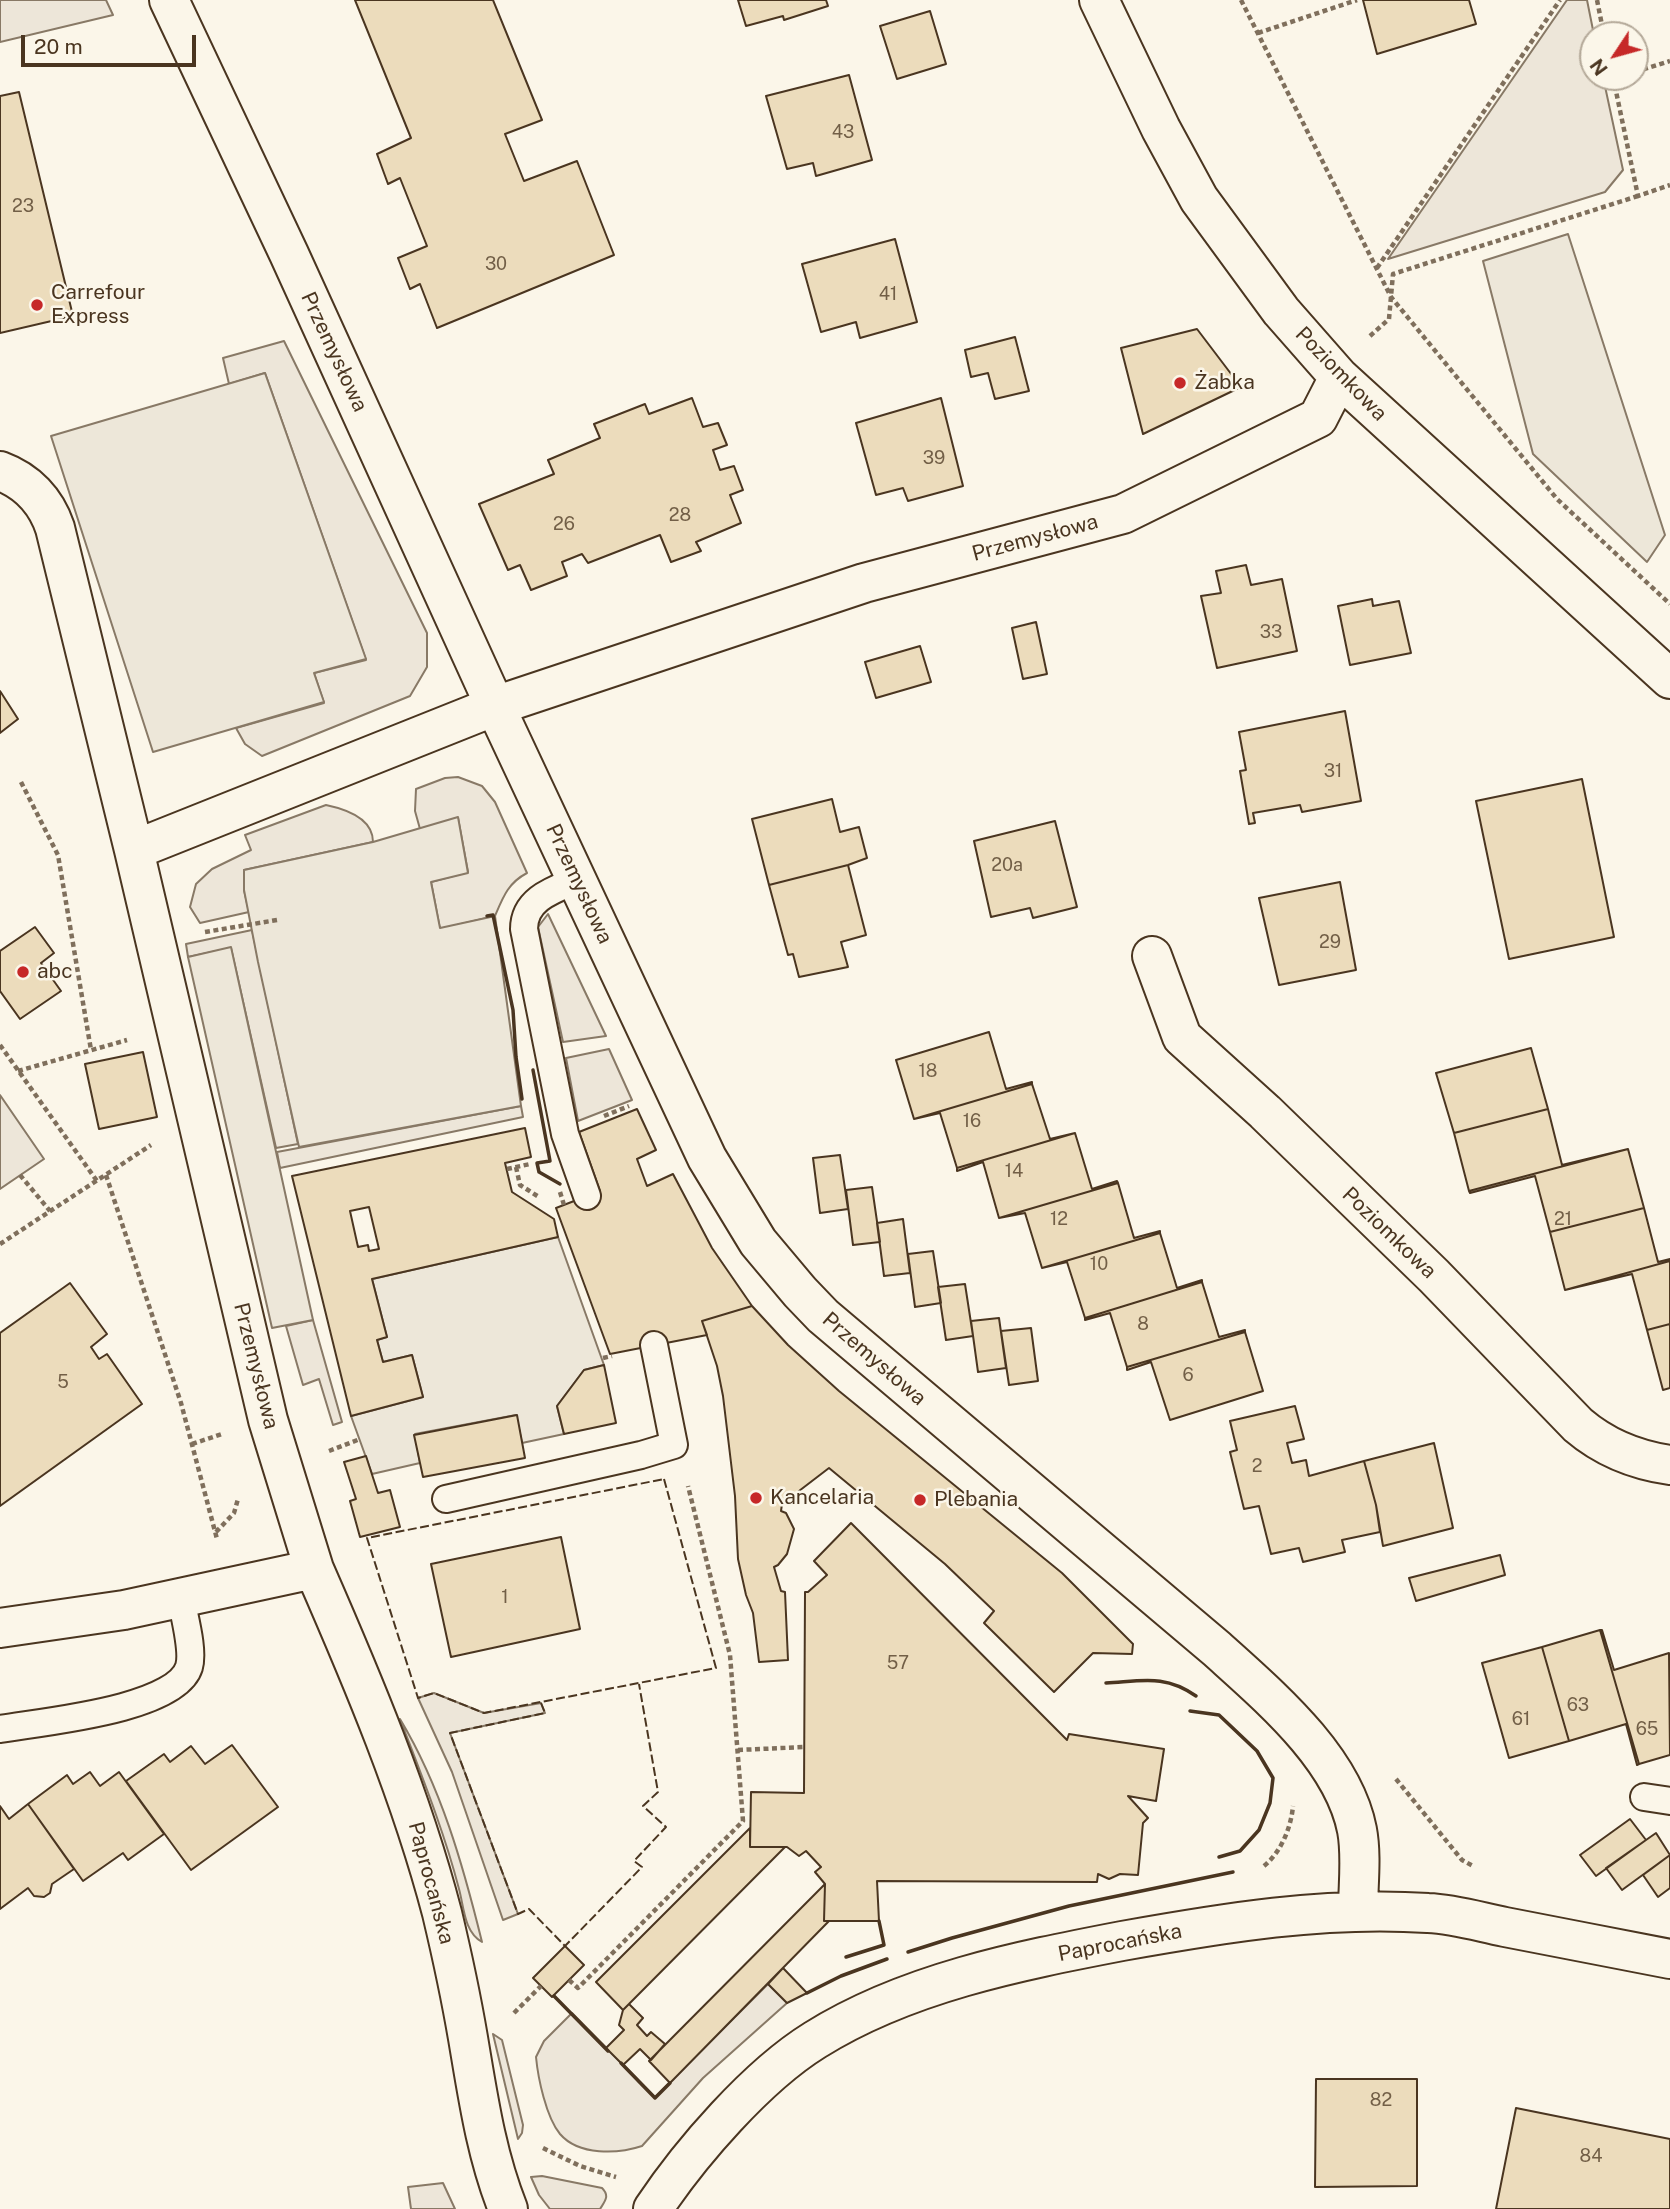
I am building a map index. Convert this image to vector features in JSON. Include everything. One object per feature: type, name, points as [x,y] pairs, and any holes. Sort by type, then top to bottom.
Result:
[{"type":"street","name":"Przemysłowa","points":[[169,0],[707,1158],[758,1242],[800,1292],[839,1330],[1217,1649],[1256,1684],[1299,1730],[1323,1757],[1343,1789],[1353,1815],[1358,1834],[1358,1912]]},
{"type":"street","name":"Poziomkowa","points":[[1099,0],[1161,129],[1199,199],[1281,311],[1339,377],[1670,679]]},
{"type":"street","name":"Przemysłowa","points":[[134,850],[495,706],[864,583],[1123,514],[1318,418],[1339,377]]},
{"type":"street","name":"Przemysłowa","points":[[0,471],[28,486],[51,516],[134,850],[268,1420],[314,1569]]},
{"type":"street","name":"Poziomkowa","points":[[1152,956],[1182,1037],[1265,1112],[1434,1276],[1578,1425],[1591,1436],[1621,1452],[1653,1463],[1670,1465]]},
{"type":"street","name":"Paprocańska","points":[[314,1569],[354,1661],[410,1805],[442,1913],[463,2009],[487,2145],[508,2209]]},
{"type":"street","points":[[0,1628],[124,1609],[314,1569]]},
{"type":"street","name":"Paprocańska","points":[[653,2209],[675,2178],[749,2093],[811,2042],[864,2014],[963,1977],[1063,1952],[1262,1918],[1358,1912],[1430,1913],[1670,1959]]},
{"type":"lane","points":[[575,1200],[565,1134],[524,929],[524,917],[532,904],[549,892],[577,880]]},
{"type":"lane","points":[[446,1499],[641,1455],[674,1445],[654,1345]]},
{"type":"lane","points":[[0,1729],[131,1706],[166,1691],[182,1679],[188,1669],[190,1657],[181,1598]]},
{"type":"path","points":[[1241,0],[1391,296],[1557,499],[1670,604]]},
{"type":"path","points":[[1258,33],[1357,0]]},
{"type":"path","points":[[1377,269],[1560,0]]},
{"type":"path","points":[[1597,0],[1601,21]]},
{"type":"path","points":[[1649,68],[1670,61]]},
{"type":"path","points":[[1618,91],[1638,196]]},
{"type":"path","points":[[1339,377],[1361,344],[1390,319],[1393,274],[1670,186]]},
{"type":"path","points":[[21,782],[58,855],[91,1050]]},
{"type":"path","points":[[203,933],[277,920]]},
{"type":"path","points":[[18,1071],[175,1026]]},
{"type":"path","points":[[0,1045],[97,1181]]},
{"type":"path","points":[[609,1115],[617,1112]]},
{"type":"path","points":[[0,1244],[196,1115]]},
{"type":"path","points":[[507,1169],[530,1164],[533,1175]]},
{"type":"path","points":[[516,1167],[520,1185],[543,1200]]},
{"type":"path","points":[[20,1175],[50,1211]]},
{"type":"path","points":[[106,1175],[181,1403],[229,1588]]},
{"type":"path","points":[[560,1192],[575,1200]]},
{"type":"path","points":[[192,1444],[228,1432]]},
{"type":"path","points":[[326,1452],[360,1439]]},
{"type":"path","points":[[569,1980],[578,1988],[743,1821],[730,1655],[679,1452],[674,1445]]},
{"type":"path","points":[[215,1532],[233,1513],[240,1494]]},
{"type":"path","points":[[738,1750],[805,1747]]},
{"type":"path","points":[[1396,1779],[1429,1818]]},
{"type":"path","points":[[1257,1872],[1273,1858],[1291,1823],[1293,1797]]},
{"type":"path","points":[[511,2017],[541,1986]]},
{"type":"shaded area","points":[[0,0],[106,0],[113,15],[0,42]]},
{"type":"shaded area","points":[[1567,0],[1587,0],[1591,21],[1579,21],[1579,91],[1606,91],[1623,170],[1605,192],[1388,259]]},
{"type":"shaded area","points":[[1568,234],[1665,535],[1647,562],[1533,454],[1483,261]]},
{"type":"shaded area","points":[[284,341],[427,633],[427,667],[410,696],[262,756],[245,744],[236,728],[324,703],[314,673],[366,660],[265,373],[229,384],[223,358]]},
{"type":"shaded area","points":[[265,373],[366,659],[314,673],[324,702],[153,752],[51,436]]},
{"type":"shaded area","points":[[458,777],[482,786],[495,802],[527,873],[511,886],[495,916],[440,929],[431,882],[468,872],[458,818],[420,829],[415,811],[416,789],[445,778]]},
{"type":"shaded area","points":[[326,805],[357,816],[368,827],[373,842],[244,870],[244,890],[249,912],[200,923],[190,907],[196,884],[212,869],[251,850],[245,835]]},
{"type":"shaded area","points":[[458,817],[468,873],[431,882],[440,928],[495,916],[521,1106],[299,1147],[258,962],[244,890],[244,870],[373,842]]},
{"type":"shaded area","points":[[548,914],[606,1036],[563,1042],[538,927]]},
{"type":"shaded area","points":[[252,930],[298,1144],[276,1148],[231,948],[188,957],[186,944]]},
{"type":"shaded area","points":[[231,947],[313,1320],[272,1328],[188,957]]},
{"type":"shaded area","points":[[609,1049],[632,1100],[578,1121],[566,1058]]},
{"type":"shaded area","points":[[0,1095],[44,1159],[0,1189]]},
{"type":"shaded area","points":[[521,1106],[523,1117],[280,1168],[277,1152]]},
{"type":"shaded area","points":[[558,1237],[604,1365],[584,1370],[557,1406],[564,1434],[522,1443],[516,1415],[415,1434],[420,1463],[372,1474],[351,1416],[423,1397],[412,1355],[383,1362],[377,1340],[387,1337],[372,1279]]},
{"type":"shaded area","points":[[313,1320],[342,1422],[333,1425],[319,1379],[303,1385],[286,1326]]},
{"type":"shaded area","points":[[434,1693],[484,1713],[541,1703],[545,1713],[450,1733],[518,1914],[503,1920],[452,1772],[418,1698]]},
{"type":"shaded area","points":[[400,1719],[439,1799],[467,1884],[482,1942],[468,1926],[432,1803]]},
{"type":"shaded area","points":[[768,1984],[787,2003],[703,2078],[642,2146],[611,2152],[588,2150],[568,2141],[555,2127],[541,2086],[536,2057],[544,2041],[572,2013],[655,2097]]},
{"type":"shaded area","points":[[493,2034],[502,2040],[523,2125],[518,2139]]},
{"type":"shaded area","points":[[542,2176],[602,2188],[606,2198],[600,2209],[550,2209],[539,2195],[531,2177]]},
{"type":"shaded area","points":[[443,2183],[455,2209],[411,2209],[408,2187]]},
{"type":"building","points":[[355,0],[493,0],[542,120],[505,134],[524,181],[577,161],[614,255],[437,328],[420,284],[410,289],[398,258],[427,246],[400,178],[388,184],[377,154],[411,138]]},
{"type":"building","points":[[738,0],[826,0],[828,6],[784,20],[783,16],[746,26]]},
{"type":"building","points":[[1363,0],[1469,0],[1476,24],[1377,54]]},
{"type":"building","points":[[930,11],[946,64],[897,79],[880,26]]},
{"type":"building","points":[[849,75],[872,160],[816,176],[813,163],[787,169],[766,96]]},
{"type":"building","points":[[19,92],[73,316],[0,333],[0,96]]},
{"type":"building","points":[[895,239],[917,322],[860,338],[856,322],[821,332],[802,264]]},
{"type":"building","points":[[1197,329],[1241,387],[1143,434],[1121,348]]},
{"type":"building","points":[[1015,337],[1029,391],[995,399],[988,373],[971,377],[965,350]]},
{"type":"building","points":[[692,398],[703,427],[718,423],[727,445],[713,450],[720,470],[734,466],[743,490],[730,495],[741,523],[696,542],[701,551],[671,562],[660,535],[588,563],[582,554],[562,562],[567,576],[531,590],[520,565],[508,570],[479,504],[554,474],[548,460],[600,438],[594,424],[645,404],[649,414]]},
{"type":"building","points":[[941,398],[963,486],[908,501],[903,488],[876,495],[856,423]]},
{"type":"building","points":[[1246,565],[1251,585],[1282,579],[1297,651],[1217,668],[1201,596],[1221,593],[1216,571]]},
{"type":"building","points":[[1372,599],[1373,606],[1399,601],[1411,653],[1350,665],[1338,606]]},
{"type":"building","points":[[1036,622],[1047,674],[1023,679],[1012,628]]},
{"type":"building","points":[[920,646],[931,682],[876,698],[865,662]]},
{"type":"building","points":[[0,691],[18,719],[0,733]]},
{"type":"building","points":[[1345,711],[1361,801],[1302,812],[1300,805],[1253,813],[1255,823],[1249,824],[1240,771],[1246,770],[1239,732]]},
{"type":"building","points":[[1582,779],[1614,937],[1509,959],[1476,801]]},
{"type":"building","points":[[832,799],[840,832],[859,827],[867,858],[769,885],[752,819]]},
{"type":"building","points":[[1055,821],[1077,907],[1033,918],[1030,908],[991,917],[974,841]]},
{"type":"building","points":[[848,865],[866,935],[841,942],[848,967],[799,977],[793,954],[788,955],[769,885]]},
{"type":"building","points":[[1340,882],[1356,970],[1279,985],[1259,898]]},
{"type":"building","points":[[35,927],[54,953],[41,963],[61,991],[20,1019],[0,991],[0,951]]},
{"type":"building","points":[[989,1032],[1006,1089],[1032,1084],[914,1119],[896,1060]]},
{"type":"building","points":[[1531,1048],[1548,1109],[1454,1133],[1436,1073]]},
{"type":"building","points":[[143,1052],[157,1117],[99,1129],[85,1064]]},
{"type":"building","points":[[1032,1084],[1050,1139],[1075,1133],[957,1168],[940,1113],[914,1119]]},
{"type":"building","points":[[637,1109],[656,1150],[637,1159],[647,1186],[673,1174],[712,1248],[752,1306],[702,1321],[707,1335],[610,1354],[556,1208],[600,1191],[579,1132]]},
{"type":"building","points":[[1548,1109],[1562,1165],[1628,1149],[1469,1191],[1454,1133]]},
{"type":"building","points":[[525,1128],[531,1157],[505,1163],[512,1192],[554,1219],[558,1237],[372,1279],[387,1337],[377,1340],[383,1362],[412,1355],[423,1397],[351,1416],[292,1176]],"holes":[[[369,1207],[379,1249],[369,1251],[368,1245],[358,1247],[350,1211]]]},
{"type":"building","points":[[1075,1133],[1092,1189],[1117,1181],[1118,1183],[999,1218],[983,1162],[957,1171],[957,1168]]},
{"type":"building","points":[[1628,1149],[1644,1208],[1550,1232],[1535,1176],[1470,1193],[1469,1191]]},
{"type":"building","points":[[840,1155],[848,1209],[820,1213],[813,1158]]},
{"type":"building","points":[[1118,1183],[1134,1238],[1160,1233],[1042,1268],[1025,1213],[999,1218]]},
{"type":"building","points":[[872,1187],[880,1242],[853,1245],[846,1190]]},
{"type":"building","points":[[1644,1208],[1658,1262],[1670,1261],[1565,1290],[1550,1232]]},
{"type":"building","points":[[903,1219],[910,1273],[884,1276],[877,1223]]},
{"type":"building","points":[[1160,1233],[1177,1288],[1202,1282],[1085,1318],[1067,1262],[1042,1268]]},
{"type":"building","points":[[933,1251],[941,1303],[915,1307],[908,1254]]},
{"type":"building","points":[[1670,1261],[1670,1324],[1647,1330],[1632,1274],[1565,1290]]},
{"type":"building","points":[[1202,1282],[1219,1337],[1245,1332],[1127,1367],[1110,1313],[1085,1320],[1085,1318]]},
{"type":"building","points":[[70,1283],[107,1334],[91,1347],[99,1359],[107,1354],[142,1404],[0,1506],[0,1333]]},
{"type":"building","points":[[965,1284],[973,1336],[946,1340],[938,1287]]},
{"type":"building","name":"Plebania","points":[[752,1306],[788,1345],[839,1391],[1062,1573],[1133,1644],[1132,1654],[1093,1653],[1054,1692],[984,1623],[994,1611],[945,1564],[829,1468],[782,1504],[781,1511],[786,1513],[794,1529],[787,1554],[774,1567],[781,1591],[785,1592],[788,1660],[759,1662],[753,1613],[738,1559],[735,1496],[723,1396],[717,1366],[702,1321]]},
{"type":"building","points":[[999,1318],[1006,1368],[978,1372],[971,1321]]},
{"type":"building","points":[[1670,1324],[1670,1388],[1663,1390],[1647,1330]]},
{"type":"building","points":[[1031,1328],[1038,1381],[1009,1385],[1001,1331]]},
{"type":"building","points":[[1245,1332],[1263,1391],[1170,1420],[1151,1362],[1127,1370],[1127,1367]]},
{"type":"building","points":[[604,1365],[616,1423],[564,1434],[557,1406],[584,1370]]},
{"type":"building","points":[[1295,1406],[1304,1439],[1287,1443],[1292,1463],[1306,1460],[1309,1476],[1364,1461],[1380,1532],[1342,1540],[1345,1552],[1303,1562],[1299,1548],[1271,1554],[1259,1506],[1244,1509],[1230,1452],[1237,1450],[1230,1421]]},
{"type":"building","points":[[517,1415],[525,1458],[423,1477],[414,1435]]},
{"type":"building","points":[[1434,1443],[1453,1528],[1383,1546],[1376,1505],[1364,1461]]},
{"type":"building","points":[[366,1456],[378,1493],[390,1490],[400,1527],[360,1537],[350,1501],[356,1499],[344,1462]]},
{"type":"building","points":[[851,1523],[1067,1740],[1069,1734],[1164,1749],[1156,1801],[1128,1796],[1148,1818],[1143,1823],[1138,1875],[1120,1874],[1109,1879],[1098,1874],[1097,1882],[877,1881],[879,1921],[824,1921],[825,1884],[815,1872],[821,1867],[806,1851],[799,1856],[787,1847],[750,1847],[751,1792],[804,1793],[805,1592],[827,1575],[814,1561]]},
{"type":"building","points":[[561,1537],[580,1629],[451,1657],[431,1564]]},
{"type":"building","points":[[1500,1555],[1505,1575],[1416,1601],[1409,1578]]},
{"type":"building","points":[[1600,1630],[1614,1670],[1669,1653],[1670,1755],[1639,1764]]},
{"type":"building","points":[[1600,1630],[1639,1764],[1637,1765],[1626,1724],[1569,1741],[1542,1647]]},
{"type":"building","points":[[1542,1647],[1569,1741],[1509,1758],[1482,1663]]},
{"type":"building","points":[[232,1745],[278,1807],[191,1870],[126,1781],[164,1754],[170,1762],[191,1746],[205,1764]]},
{"type":"building","points":[[90,1772],[100,1786],[119,1772],[164,1834],[128,1860],[123,1853],[83,1881],[28,1804],[67,1775],[73,1784]]},
{"type":"building","points":[[28,1804],[74,1869],[52,1884],[50,1893],[44,1897],[34,1896],[28,1888],[0,1909],[0,1806],[9,1819]]},
{"type":"building","points":[[1630,1819],[1646,1840],[1596,1876],[1580,1855]]},
{"type":"building","points":[[750,1828],[750,1847],[785,1847],[623,2010],[596,1982]]},
{"type":"building","points":[[1656,1833],[1670,1855],[1622,1890],[1606,1868]]},
{"type":"building","points":[[1670,1855],[1670,1888],[1658,1897],[1643,1875]]},
{"type":"building","points":[[825,1884],[824,1921],[829,1921],[670,2083],[649,2061]]},
{"type":"building","points":[[565,1946],[584,1965],[552,1997],[533,1978]]},
{"type":"building","points":[[783,1968],[807,1993],[787,2003],[768,1984]]},
{"type":"building","points":[[629,2004],[643,2018],[637,2025],[647,2036],[651,2032],[665,2044],[651,2060],[640,2049],[623,2065],[606,2048],[624,2030],[619,2025],[623,2010]]},
{"type":"building","points":[[1316,2079],[1417,2079],[1417,2186],[1315,2187]]},
{"type":"building","points":[[1516,2108],[1670,2139],[1670,2209],[1496,2209]]},
{"type":"fence","points":[[664,1479],[716,1668],[484,1713],[434,1693],[418,1698],[367,1538],[664,1479]]},
{"type":"fence","points":[[541,1703],[545,1713],[450,1733],[518,1914],[529,1909],[565,1946],[642,1867],[634,1861],[666,1827],[643,1806],[658,1792],[639,1684]]},
{"type":"wall","points":[[487,916],[493,915],[513,1010],[522,1099]]},
{"type":"wall","points":[[533,1070],[550,1161],[537,1163],[539,1172],[560,1184]]},
{"type":"wall","points":[[1106,1683],[1153,1680],[1174,1684],[1196,1696]]},
{"type":"wall","points":[[1190,1711],[1219,1715],[1257,1751],[1273,1778],[1270,1803],[1259,1830],[1240,1851],[1219,1857]]},
{"type":"wall","points":[[908,1952],[1069,1906],[1233,1872]]},
{"type":"wall","points":[[846,1957],[884,1945],[879,1921]]},
{"type":"wall","points":[[807,1993],[841,1976],[887,1959]]},
{"type":"wall","points":[[554,1996],[608,2051]]},
{"type":"wall","points":[[621,2063],[655,2098],[670,2083]]},
{"type":"place","name":"Carrefour Express","points":[[37,305]]},
{"type":"place","name":"Żabka","points":[[1180,383]]},
{"type":"place","name":"abc","points":[[23,972]]},
{"type":"place","name":"Kancelaria","points":[[756,1498]]},
{"type":"place","name":"Plebania","points":[[920,1500]]}]
